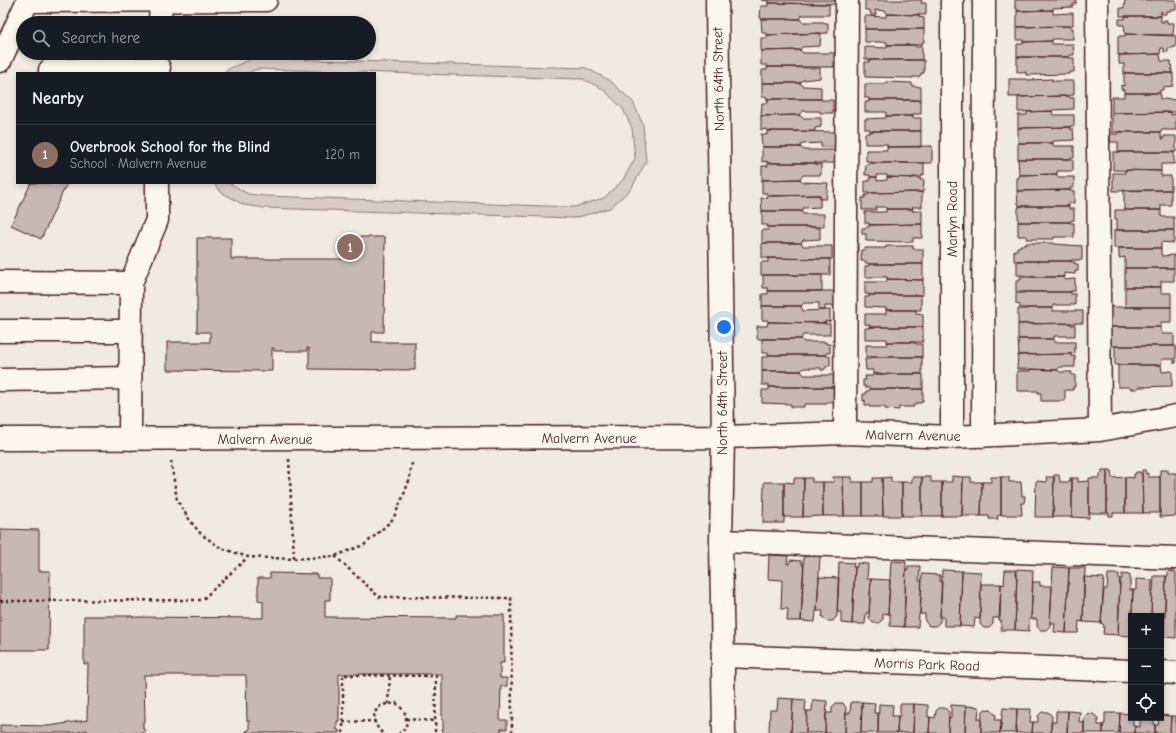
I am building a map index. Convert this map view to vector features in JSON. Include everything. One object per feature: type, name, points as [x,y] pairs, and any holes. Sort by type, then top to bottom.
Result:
[{"type":"street","points":[[160,16],[161,0]]},
{"type":"street","points":[[20,16],[27,1],[266,0]]},
{"type":"street","name":"North 64th Street","points":[[717,0],[723,437],[721,541],[724,733]]},
{"type":"street","points":[[845,433],[847,0]]},
{"type":"street","name":"Marlyn Road","points":[[952,0],[952,437]]},
{"type":"street","points":[[983,436],[984,0]]},
{"type":"street","points":[[1097,0],[1100,430]]},
{"type":"street","points":[[0,61],[16,25]]},
{"type":"street","points":[[50,72],[50,70],[159,65]]},
{"type":"street","points":[[130,439],[130,283],[156,220],[157,184]]},
{"type":"street","points":[[0,282],[130,283]]},
{"type":"street","points":[[0,331],[130,331]]},
{"type":"street","points":[[0,380],[130,378]]},
{"type":"street","name":"Malvern Avenue","points":[[0,439],[723,437],[845,433],[952,437],[1100,430],[1176,416]]},
{"type":"street","points":[[721,541],[1176,558]]},
{"type":"street","name":"Morris Park Road","points":[[723,656],[1128,671]]},
{"type":"street","points":[[1164,672],[1176,673]]},
{"type":"path","points":[[288,439],[294,559]]},
{"type":"path","points":[[171,461],[177,500],[190,522],[201,534],[221,548],[248,557],[294,559],[335,556],[364,545],[393,519],[409,481],[412,463]]},
{"type":"path","points":[[335,556],[379,597],[511,598],[512,733]]},
{"type":"path","points":[[0,601],[202,600],[248,557]]},
{"type":"path","points":[[343,733],[343,675],[436,676],[435,733]]},
{"type":"path","points":[[388,704],[390,676]]},
{"type":"path","points":[[382,733],[375,724],[374,713],[380,705],[396,703],[405,712],[406,719],[406,728],[399,733]]},
{"type":"path","points":[[406,719],[435,721]]},
{"type":"path","points":[[343,722],[375,721]]},
{"type":"shaded area","points":[[249,60],[320,60],[586,68],[609,80],[633,102],[643,125],[646,162],[631,189],[610,208],[575,218],[264,208],[244,205],[221,192],[214,184],[231,184],[248,194],[265,196],[574,207],[604,198],[622,181],[635,159],[632,128],[623,109],[603,89],[583,79],[257,69],[250,72],[226,72],[228,69]]},
{"type":"building","points":[[761,0],[835,0],[835,4],[768,3],[768,1]]},
{"type":"building","points":[[865,0],[922,0],[921,3],[926,3],[926,15],[886,14],[886,11],[875,10],[876,15],[871,15],[870,10],[865,10]]},
{"type":"building","points":[[1015,0],[1076,0],[1076,4],[1073,4],[1073,7],[1053,8],[1053,10],[1017,11],[1017,8],[1015,8]]},
{"type":"building","points":[[1125,0],[1176,0],[1176,10],[1166,11],[1166,14],[1162,14],[1161,11],[1161,16],[1120,16],[1120,8],[1124,8]]},
{"type":"building","points":[[768,3],[829,4],[829,15],[802,15],[800,19],[761,19],[761,6],[768,6]]},
{"type":"building","points":[[1053,10],[1053,14],[1073,13],[1073,25],[1017,27],[1017,11]]},
{"type":"building","points":[[886,14],[919,15],[919,17],[924,18],[924,29],[865,29],[865,16],[886,17]]},
{"type":"building","points":[[1125,16],[1161,16],[1161,22],[1167,20],[1167,23],[1174,23],[1173,35],[1125,34],[1124,25],[1119,25],[1119,19],[1125,19]]},
{"type":"building","points":[[761,19],[800,19],[802,22],[824,22],[828,23],[828,33],[767,35],[767,33],[762,33]]},
{"type":"building","points":[[1070,26],[1070,28],[1073,28],[1073,39],[1052,39],[1052,41],[1023,42],[1023,40],[1017,40],[1017,27]]},
{"type":"building","points":[[865,29],[924,29],[924,42],[922,42],[922,45],[887,45],[887,42],[865,42]]},
{"type":"building","points":[[821,33],[820,46],[802,47],[800,50],[761,51],[761,38],[767,38],[767,35]]},
{"type":"building","points":[[1125,34],[1176,36],[1176,47],[1168,48],[1168,52],[1164,52],[1164,48],[1161,48],[1160,54],[1118,55],[1118,36],[1125,36]]},
{"type":"building","points":[[1052,41],[1052,44],[1073,44],[1074,55],[1069,55],[1069,57],[1017,57],[1017,44],[1023,44],[1023,42]]},
{"type":"building","points":[[887,45],[915,45],[916,47],[922,47],[922,60],[865,59],[865,47],[887,48]]},
{"type":"building","points":[[800,50],[803,53],[834,53],[834,67],[767,67],[767,65],[761,65],[761,51]]},
{"type":"building","points":[[1160,54],[1161,61],[1171,61],[1172,73],[1124,73],[1124,64],[1119,64],[1119,55]]},
{"type":"building","points":[[1017,57],[1074,58],[1074,72],[1069,72],[1069,74],[1026,75],[1026,72],[1017,72]]},
{"type":"building","points":[[869,60],[924,60],[924,73],[921,73],[919,77],[913,78],[865,77],[865,62],[869,62]]},
{"type":"building","points":[[767,67],[820,68],[820,78],[803,80],[800,83],[762,83],[762,70],[767,70]]},
{"type":"building","points":[[1124,73],[1173,73],[1173,86],[1163,87],[1163,90],[1160,90],[1160,93],[1124,93],[1124,90],[1121,89],[1121,85],[1124,86]]},
{"type":"building","points":[[1009,79],[1053,79],[1052,81],[1074,81],[1074,95],[1009,97]]},
{"type":"building","points":[[886,82],[912,83],[912,86],[921,87],[921,100],[869,100],[869,98],[865,98],[865,84],[886,84]]},
{"type":"building","points":[[762,83],[800,83],[803,86],[821,87],[821,99],[767,99],[767,97],[762,97]]},
{"type":"building","points":[[1124,93],[1160,93],[1160,99],[1176,100],[1176,112],[1112,113],[1112,97],[1124,97]]},
{"type":"building","points":[[1069,96],[1070,98],[1074,98],[1074,109],[1018,112],[1018,97]]},
{"type":"building","points":[[767,99],[833,100],[833,113],[802,111],[799,115],[761,116],[762,103],[768,103]]},
{"type":"building","points":[[869,100],[921,100],[921,114],[913,114],[913,116],[886,116],[886,112],[865,112],[865,102],[869,102]]},
{"type":"building","points":[[1052,111],[1053,115],[1074,115],[1074,126],[1018,128],[1018,115],[1027,115],[1027,112]]},
{"type":"building","points":[[1171,112],[1171,115],[1176,114],[1176,130],[1161,130],[1161,132],[1112,132],[1112,113]]},
{"type":"building","points":[[799,115],[803,118],[821,118],[821,127],[815,128],[815,131],[761,130],[761,116]]},
{"type":"building","points":[[886,116],[913,116],[912,118],[921,118],[921,131],[870,131],[870,129],[865,129],[865,119],[886,118]]},
{"type":"building","points":[[1070,127],[1070,129],[1073,129],[1074,140],[1053,141],[1053,143],[1018,143],[1018,128]]},
{"type":"building","points":[[767,131],[835,132],[835,147],[821,147],[821,143],[802,144],[800,147],[762,147],[761,134],[767,135]]},
{"type":"building","points":[[870,131],[921,131],[921,147],[887,147],[887,144],[865,144],[865,133],[870,133]]},
{"type":"building","points":[[1118,132],[1161,132],[1162,139],[1164,139],[1164,136],[1176,136],[1176,152],[1118,152],[1118,142],[1110,142],[1110,134],[1118,134]]},
{"type":"building","points":[[1018,143],[1053,143],[1053,146],[1074,146],[1074,158],[1018,159]]},
{"type":"building","points":[[932,146],[932,163],[870,163],[870,161],[866,161],[866,150],[887,150],[887,147]]},
{"type":"building","points":[[762,147],[800,147],[804,150],[835,150],[835,163],[762,162]]},
{"type":"building","points":[[1113,152],[1174,152],[1174,164],[1161,164],[1161,171],[1113,170]]},
{"type":"building","points":[[1018,159],[1070,159],[1073,160],[1073,171],[1057,171],[1057,174],[1019,175]]},
{"type":"building","points":[[767,163],[821,164],[821,175],[803,175],[800,179],[762,180],[762,166],[768,166]]},
{"type":"building","points":[[924,163],[924,175],[922,175],[922,177],[913,178],[887,177],[887,175],[870,177],[870,175],[865,175],[866,164]]},
{"type":"building","points":[[1125,170],[1161,171],[1161,176],[1171,176],[1171,190],[1113,191],[1113,173],[1125,173]]},
{"type":"building","points":[[1057,174],[1057,177],[1074,177],[1074,188],[1070,188],[1070,190],[1017,191],[1017,178],[1019,178],[1019,175]]},
{"type":"building","points":[[870,177],[877,177],[877,181],[887,180],[887,177],[920,178],[920,180],[924,180],[923,192],[865,193],[865,181],[870,181]]},
{"type":"building","points":[[800,179],[803,182],[828,183],[826,199],[820,199],[820,195],[767,196],[767,193],[762,193],[762,180]]},
{"type":"building","points":[[31,184],[67,184],[41,239],[11,225]]},
{"type":"building","points":[[1124,190],[1171,190],[1171,205],[1161,205],[1161,210],[1124,210]]},
{"type":"building","points":[[1017,191],[1074,191],[1074,203],[1069,203],[1069,206],[1019,206],[1018,204]]},
{"type":"building","points":[[922,192],[922,207],[912,207],[913,209],[886,209],[886,207],[876,207],[876,210],[862,210],[862,198],[865,198],[865,195],[869,195],[869,193]]},
{"type":"building","points":[[820,195],[820,207],[803,208],[801,211],[762,211],[761,198],[767,198],[767,196]]},
{"type":"building","points":[[1019,206],[1069,206],[1069,209],[1074,209],[1074,220],[1070,222],[1018,222]]},
{"type":"building","points":[[886,209],[913,209],[912,211],[922,211],[922,224],[869,225],[869,223],[865,223],[865,212],[886,212]]},
{"type":"building","points":[[1115,210],[1161,210],[1162,217],[1174,217],[1174,230],[1117,230]]},
{"type":"building","points":[[762,211],[801,211],[803,214],[824,214],[824,227],[767,227],[768,225],[762,225]]},
{"type":"building","points":[[1018,222],[1074,223],[1074,237],[1026,239],[1027,236],[1018,236]]},
{"type":"building","points":[[922,224],[922,238],[913,238],[913,242],[866,241],[866,234],[862,234],[862,228],[869,227],[869,225]]},
{"type":"building","points":[[767,227],[820,228],[820,239],[803,240],[801,243],[762,243],[762,230],[768,230]]},
{"type":"building","points":[[1114,230],[1174,230],[1174,243],[1161,242],[1161,248],[1114,248]]},
{"type":"building","points":[[351,237],[385,237],[384,332],[372,332],[372,342],[415,342],[415,370],[309,369],[309,348],[307,348],[307,351],[274,351],[274,348],[272,348],[272,371],[167,370],[167,342],[210,342],[210,332],[197,332],[197,238],[231,238],[231,259],[351,259]]},
{"type":"building","points":[[762,243],[801,243],[803,246],[832,246],[832,259],[762,258]]},
{"type":"building","points":[[1026,243],[1054,243],[1082,246],[1082,260],[1014,261],[1014,250],[1017,250],[1017,247],[1020,247],[1020,245],[1026,245]]},
{"type":"building","points":[[886,246],[913,246],[913,249],[923,249],[923,264],[869,264],[865,263],[865,261],[861,261],[861,250],[865,250],[865,248],[886,248]]},
{"type":"building","points":[[1119,248],[1161,248],[1162,256],[1174,255],[1174,268],[1125,268],[1125,257],[1119,258]]},
{"type":"building","points":[[768,258],[830,259],[830,275],[761,275],[761,262],[768,262]]},
{"type":"building","points":[[1017,261],[1071,261],[1078,264],[1078,271],[1075,271],[1075,274],[1064,273],[1064,277],[1031,277],[1017,275]]},
{"type":"building","points":[[869,264],[923,264],[923,280],[865,277],[865,266],[869,266]]},
{"type":"building","points":[[1125,268],[1174,268],[1174,281],[1161,281],[1161,287],[1125,287]]},
{"type":"building","points":[[763,275],[822,275],[822,291],[768,291],[768,288],[763,288]]},
{"type":"building","points":[[1020,277],[1064,277],[1064,280],[1075,279],[1075,291],[1016,292],[1016,281],[1020,281]]},
{"type":"building","points":[[887,279],[923,280],[923,295],[865,294],[865,282],[887,282]]},
{"type":"building","points":[[1125,287],[1161,287],[1161,293],[1171,293],[1171,307],[1125,307]]},
{"type":"building","points":[[768,291],[835,291],[835,306],[825,306],[825,310],[819,310],[819,303],[804,303],[801,306],[762,306],[762,294],[768,294]]},
{"type":"building","points":[[1071,292],[1071,294],[1075,294],[1075,305],[1053,305],[1053,308],[1020,308],[1020,305],[1016,304],[1016,293]]},
{"type":"building","points":[[869,295],[921,295],[921,310],[886,310],[886,308],[865,307],[865,297],[869,297]]},
{"type":"building","points":[[762,306],[801,306],[803,311],[830,310],[830,322],[768,322],[767,320],[762,320]]},
{"type":"building","points":[[1106,307],[1171,307],[1171,322],[1161,322],[1161,327],[1106,327]]},
{"type":"building","points":[[1053,308],[1053,311],[1083,311],[1083,323],[1018,324],[1018,309]]},
{"type":"building","points":[[886,310],[916,310],[916,313],[923,314],[923,327],[869,327],[870,325],[865,324],[865,314],[886,314]]},
{"type":"building","points":[[768,322],[826,323],[825,324],[830,324],[830,335],[803,335],[801,339],[757,339],[757,326],[767,326]]},
{"type":"building","points":[[1071,323],[1071,325],[1075,325],[1075,336],[1054,336],[1054,339],[1018,339],[1018,324]]},
{"type":"building","points":[[923,327],[923,342],[887,342],[887,339],[865,339],[865,328]]},
{"type":"building","points":[[1107,327],[1161,327],[1162,334],[1174,334],[1174,346],[1107,346]]},
{"type":"building","points":[[762,339],[801,339],[804,342],[826,342],[826,344],[830,344],[830,353],[826,353],[826,355],[768,355],[768,353],[762,353]]},
{"type":"building","points":[[1018,339],[1054,339],[1054,342],[1075,342],[1075,353],[1019,355]]},
{"type":"building","points":[[887,342],[913,342],[916,344],[922,344],[922,357],[866,357],[866,345],[887,345]]},
{"type":"building","points":[[1115,346],[1176,346],[1176,363],[1174,363],[1174,359],[1162,359],[1161,365],[1115,365]]},
{"type":"building","points":[[1071,354],[1071,356],[1075,356],[1075,367],[1060,367],[1057,370],[1017,369],[1018,355]]},
{"type":"building","points":[[768,355],[826,355],[830,356],[830,366],[826,366],[824,370],[821,370],[821,368],[804,368],[801,371],[762,371],[762,357],[768,357]]},
{"type":"building","points":[[870,357],[922,357],[922,374],[873,374],[873,370],[866,370],[865,359],[870,359]]},
{"type":"building","points":[[1118,365],[1161,365],[1162,372],[1172,371],[1172,386],[1139,387],[1137,389],[1118,387]]},
{"type":"building","points":[[1030,369],[1072,372],[1071,375],[1075,375],[1075,387],[1073,387],[1073,390],[1065,390],[1065,401],[1041,401],[1041,393],[1038,393],[1038,391],[1017,391],[1017,371],[1030,371]]},
{"type":"building","points":[[762,371],[801,371],[804,375],[834,375],[834,387],[769,387],[769,385],[762,385]]},
{"type":"building","points":[[873,374],[923,374],[923,389],[865,388],[866,386],[863,386],[863,380],[866,380],[865,376],[873,376]]},
{"type":"building","points":[[769,387],[834,387],[834,402],[827,402],[827,404],[804,404],[804,407],[791,407],[791,404],[762,403],[762,390],[769,390]]},
{"type":"building","points":[[870,389],[923,389],[923,402],[916,403],[913,405],[914,407],[899,407],[899,410],[885,409],[885,407],[869,407],[869,405],[865,405],[865,400],[863,401],[863,394],[866,394],[866,391],[869,391]]},
{"type":"building","points":[[1102,470],[1107,470],[1107,513],[1089,513],[1089,478],[1100,478]]},
{"type":"building","points":[[1107,470],[1111,470],[1112,478],[1125,477],[1125,513],[1113,513],[1113,516],[1109,516],[1109,513],[1107,513]]},
{"type":"building","points":[[1142,470],[1145,470],[1146,474],[1148,473],[1148,477],[1160,477],[1160,513],[1143,513]]},
{"type":"building","points":[[1160,470],[1168,470],[1168,473],[1176,473],[1176,516],[1160,517]]},
{"type":"building","points":[[1136,472],[1140,472],[1142,474],[1143,513],[1125,513],[1125,477],[1134,478],[1134,474],[1136,474]]},
{"type":"building","points":[[1054,475],[1059,475],[1060,482],[1070,482],[1070,478],[1072,478],[1072,517],[1053,517]]},
{"type":"building","points":[[952,476],[963,477],[962,516],[942,516],[942,482],[952,482]]},
{"type":"building","points":[[833,477],[843,477],[844,516],[823,516],[823,482],[834,482]]},
{"type":"building","points":[[843,477],[852,477],[852,482],[863,482],[863,516],[844,516]]},
{"type":"building","points":[[891,477],[891,482],[902,482],[902,516],[883,516],[882,478]]},
{"type":"building","points":[[912,477],[922,477],[922,516],[902,516],[902,482],[912,482]]},
{"type":"building","points":[[922,477],[931,477],[931,482],[942,482],[942,516],[922,516]]},
{"type":"building","points":[[963,477],[971,477],[971,482],[982,482],[981,516],[962,516]]},
{"type":"building","points":[[991,477],[1001,477],[1001,515],[997,516],[998,519],[989,519],[989,516],[981,516],[982,482],[991,482]]},
{"type":"building","points":[[1001,477],[1009,477],[1009,482],[1021,482],[1022,496],[1025,496],[1024,503],[1021,503],[1022,515],[1001,515]]},
{"type":"building","points":[[1046,477],[1054,477],[1053,517],[1035,517],[1036,481],[1047,482]]},
{"type":"building","points":[[794,478],[804,478],[803,517],[784,517],[784,482],[794,483]]},
{"type":"building","points":[[804,478],[812,478],[812,482],[823,482],[823,516],[803,517]]},
{"type":"building","points":[[873,478],[882,478],[883,516],[863,516],[863,482],[873,482]]},
{"type":"building","points":[[1072,478],[1078,478],[1078,482],[1089,481],[1089,518],[1072,517]]},
{"type":"building","points":[[764,482],[784,482],[784,523],[763,523]]},
{"type":"building","points":[[0,529],[39,530],[39,571],[50,571],[49,650],[0,650]]},
{"type":"building","points":[[769,555],[788,556],[787,564],[789,564],[790,560],[802,561],[802,565],[804,565],[801,621],[787,621],[788,609],[781,609],[782,580],[768,579]]},
{"type":"building","points":[[804,556],[820,556],[815,622],[801,621]]},
{"type":"building","points":[[891,561],[906,562],[904,627],[890,626],[890,614],[888,614]]},
{"type":"building","points":[[839,562],[854,563],[853,567],[855,567],[852,624],[841,623],[841,612],[837,612]]},
{"type":"building","points":[[857,563],[868,564],[867,579],[871,579],[869,613],[866,613],[865,624],[852,624],[855,567],[857,567]]},
{"type":"building","points":[[908,566],[920,566],[919,581],[922,581],[918,627],[904,627],[906,569],[908,570]]},
{"type":"building","points":[[1053,567],[1069,568],[1066,633],[1054,632],[1055,623],[1050,623]]},
{"type":"building","points":[[1069,568],[1085,568],[1083,622],[1079,621],[1078,633],[1066,633]]},
{"type":"building","points":[[1017,569],[1033,570],[1031,619],[1029,619],[1029,631],[1015,630]]},
{"type":"building","points":[[942,570],[962,571],[960,626],[944,626],[944,617],[940,617]]},
{"type":"building","points":[[1005,570],[1016,570],[1017,574],[1015,630],[1001,630],[1001,620],[999,620],[1001,584],[1004,585]]},
{"type":"building","points":[[962,571],[981,572],[980,619],[975,618],[974,627],[960,626]]},
{"type":"building","points":[[1168,571],[1176,572],[1176,638],[1164,637],[1166,576],[1168,576]]},
{"type":"building","points":[[270,573],[317,574],[317,578],[330,578],[330,600],[325,600],[325,617],[456,618],[456,615],[504,615],[504,663],[500,663],[500,678],[507,678],[507,686],[501,686],[500,720],[507,720],[507,729],[501,729],[501,733],[442,733],[442,674],[339,674],[339,721],[337,721],[337,730],[339,730],[339,733],[246,733],[246,731],[249,730],[249,721],[247,721],[246,675],[144,675],[145,721],[143,721],[143,729],[145,733],[87,733],[87,730],[74,733],[0,733],[0,725],[49,726],[87,720],[88,664],[84,664],[84,616],[263,618],[263,601],[258,600],[258,578],[270,578]]},
{"type":"building","points":[[922,574],[940,575],[940,582],[942,582],[940,622],[935,626],[929,626],[925,621],[925,614],[920,614]]},
{"type":"building","points":[[1108,574],[1119,574],[1120,579],[1118,635],[1103,634],[1104,625],[1101,623],[1104,589],[1107,589]]},
{"type":"building","points":[[1122,574],[1130,575],[1130,590],[1133,590],[1132,613],[1128,613],[1128,636],[1118,635],[1120,579],[1122,579]]},
{"type":"building","points":[[1154,576],[1166,576],[1164,637],[1164,613],[1151,613]]},
{"type":"building","points":[[819,577],[839,578],[837,616],[833,621],[827,621],[822,617],[823,611],[817,611]]},
{"type":"building","points":[[1084,577],[1104,578],[1101,623],[1083,622]]},
{"type":"building","points":[[871,579],[890,580],[888,614],[883,613],[883,619],[879,623],[873,623],[869,618]]},
{"type":"building","points":[[1136,579],[1152,580],[1151,613],[1132,613],[1133,590],[1136,590]]},
{"type":"building","points":[[1033,582],[1040,582],[1040,586],[1052,586],[1050,626],[1046,630],[1040,630],[1037,626],[1037,619],[1031,619]]},
{"type":"building","points":[[981,584],[1001,584],[1000,618],[993,618],[993,624],[989,628],[984,628],[980,624]]},
{"type":"building","points":[[778,698],[793,699],[791,733],[769,733],[770,710],[777,710]]},
{"type":"building","points":[[793,699],[806,700],[806,733],[791,733]]},
{"type":"building","points":[[813,700],[827,701],[825,733],[806,733],[807,711],[812,711]]},
{"type":"building","points":[[851,702],[862,702],[861,733],[845,733],[846,713],[850,713]]},
{"type":"building","points":[[862,702],[875,703],[874,713],[878,713],[878,733],[861,733]]},
{"type":"building","points":[[836,703],[843,703],[846,708],[845,733],[825,733],[826,713],[832,713],[832,707]]},
{"type":"building","points":[[879,704],[893,705],[892,716],[898,716],[897,733],[878,733]]},
{"type":"building","points":[[900,704],[914,704],[913,733],[897,733],[898,716],[900,716]]},
{"type":"building","points":[[914,704],[928,705],[928,717],[930,717],[929,733],[913,733]]},
{"type":"building","points":[[951,705],[966,706],[965,733],[948,733],[949,717],[951,718]]},
{"type":"building","points":[[966,706],[979,707],[978,719],[981,719],[981,733],[965,733]]},
{"type":"building","points":[[939,708],[945,708],[949,712],[948,733],[929,733],[930,717],[935,718],[936,711]]},
{"type":"building","points":[[1003,708],[1017,709],[1016,733],[1000,733]]},
{"type":"building","points":[[985,709],[991,710],[996,715],[995,720],[1001,720],[1000,733],[981,733],[982,713]]},
{"type":"building","points":[[1017,709],[1031,709],[1030,722],[1033,722],[1032,733],[1016,733]]},
{"type":"building","points":[[1056,711],[1068,711],[1067,733],[1051,733],[1051,722],[1056,722]]},
{"type":"building","points":[[1068,711],[1080,712],[1079,722],[1084,722],[1084,733],[1067,733]]},
{"type":"building","points":[[1042,712],[1048,712],[1052,716],[1051,733],[1032,733],[1033,722],[1038,722],[1038,716]]},
{"type":"building","points":[[1088,713],[1093,714],[1098,718],[1098,725],[1103,725],[1103,733],[1084,733],[1084,718]]},
{"type":"building","points":[[1105,713],[1120,713],[1119,733],[1103,733]]},
{"type":"building","points":[[1120,713],[1128,714],[1128,721],[1133,721],[1135,733],[1119,733]]},
{"type":"building","points":[[1164,715],[1171,716],[1170,733],[1155,733],[1155,725],[1158,725],[1159,721],[1164,721]]},
{"type":"building","points":[[1171,716],[1176,716],[1176,733],[1170,733]]},
{"type":"building","points":[[1140,721],[1154,721],[1155,733],[1135,733],[1135,726],[1140,727]]},
{"type":"place","name":"Overbrook School for the Blind","points":[[350,247]]}]
